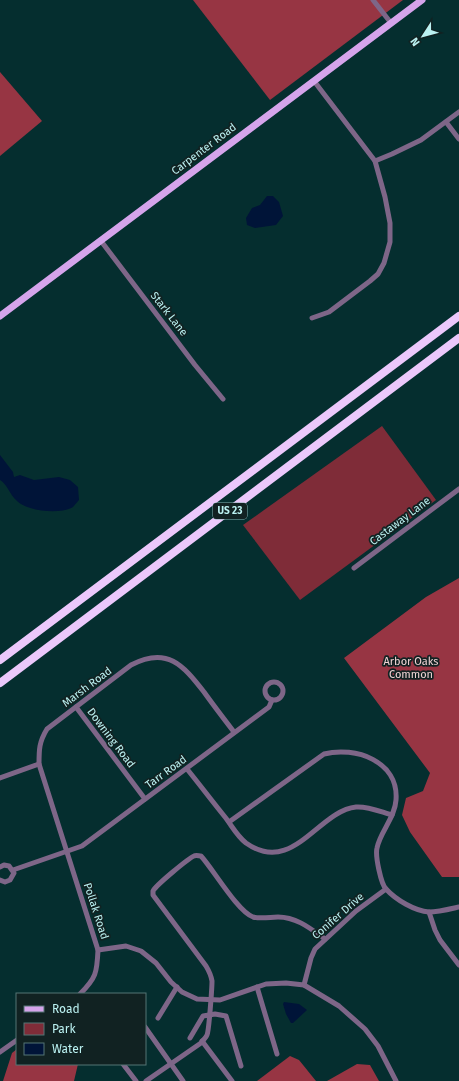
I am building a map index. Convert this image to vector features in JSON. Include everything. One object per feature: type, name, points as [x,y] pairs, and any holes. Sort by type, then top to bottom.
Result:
[{"type":"highway","name":"US 23","points":[[0,660],[459,316]]},
{"type":"highway","name":"US 23","points":[[0,683],[459,338]]},
{"type":"main road","name":"Carpenter Road","points":[[0,316],[422,0]]},
{"type":"street","points":[[373,0],[391,24]]},
{"type":"street","points":[[312,318],[329,312],[378,274],[384,263],[390,242],[390,223],[385,197],[375,161],[314,81]]},
{"type":"street","points":[[375,161],[421,140],[459,112]]},
{"type":"street","points":[[446,122],[459,139]]},
{"type":"street","name":"Stark Lane","points":[[101,241],[223,399]]},
{"type":"street","name":"Castaway Lane","points":[[354,568],[459,489]]},
{"type":"street","name":"Marsh Road","points":[[66,853],[39,764],[39,748],[43,736],[47,730],[131,665],[140,660],[152,657],[164,658],[177,662],[190,674],[234,732]]},
{"type":"street","name":"Tarr Road","points":[[13,870],[66,853],[82,846],[269,707],[272,700]]},
{"type":"street","name":"Downing Road","points":[[76,707],[145,799]]},
{"type":"street","points":[[229,822],[319,756],[340,751],[374,759],[386,769],[394,784],[396,794],[396,802],[392,815],[381,836],[376,852],[377,864],[386,889],[411,908],[429,912],[459,907]]},
{"type":"street","points":[[0,778],[39,764]]},
{"type":"street","points":[[187,769],[240,837],[254,848],[264,851],[279,851],[293,847],[338,814],[352,808],[369,808],[392,815]]},
{"type":"street","name":"Pollak Road","points":[[66,853],[98,950],[98,969],[93,980],[81,993]]},
{"type":"street","points":[[146,1081],[202,1041],[207,1035],[210,1027],[209,1015],[212,982],[210,973],[153,895],[153,891],[160,883],[194,856],[201,856],[242,909],[253,917],[281,917],[292,919],[307,926],[325,939]]},
{"type":"street","points":[[0,867],[7,865],[13,870],[13,876],[10,880],[5,882],[0,880]]},
{"type":"street","name":"Conifer Drive","points":[[304,985],[315,949],[356,911],[386,889]]},
{"type":"street","points":[[429,912],[440,940],[459,966]]},
{"type":"street","points":[[98,950],[126,946],[141,951],[156,963],[171,982],[182,992],[197,999],[220,1000],[266,984],[286,983],[304,985],[339,1006],[365,1029],[378,1046],[396,1081]]},
{"type":"street","points":[[158,1018],[177,987]]},
{"type":"street","points":[[257,987],[277,1054]]},
{"type":"street","points":[[190,1038],[203,1016],[215,1014],[226,1016],[241,1066]]},
{"type":"street","points":[[146,1028],[183,1081]]},
{"type":"street","points":[[0,1052],[16,1041]]},
{"type":"street","points":[[202,1041],[232,1081]]},
{"type":"street","points":[[124,1065],[136,1081]]},
{"type":"green space","points":[[193,0],[403,0],[270,100]]},
{"type":"green space","points":[[0,72],[42,121],[0,156]]},
{"type":"green space","points":[[382,426],[436,500],[300,600],[243,525]]},
{"type":"green space","name":"Arbor Oaks Common","points":[[459,578],[459,877],[442,877],[410,832],[402,815],[406,798],[423,791],[430,773],[344,658],[426,597]]},
{"type":"green space","points":[[16,1050],[16,1065],[78,1065],[74,1081],[3,1081],[12,1053]]},
{"type":"green space","points":[[290,1056],[299,1060],[316,1081],[257,1081]]},
{"type":"green space","points":[[357,1064],[370,1065],[379,1081],[327,1081]]},
{"type":"water","points":[[267,196],[273,196],[279,202],[283,216],[276,225],[255,228],[247,225],[246,218],[252,208],[260,205]]},
{"type":"water","points":[[0,455],[13,472],[14,477],[20,475],[34,480],[59,477],[70,480],[78,487],[79,500],[73,507],[60,511],[44,511],[22,504],[14,498],[5,484],[0,480]]},
{"type":"water","points":[[284,1002],[299,1004],[307,1010],[293,1023],[291,1023],[286,1014],[283,1004]]}]
